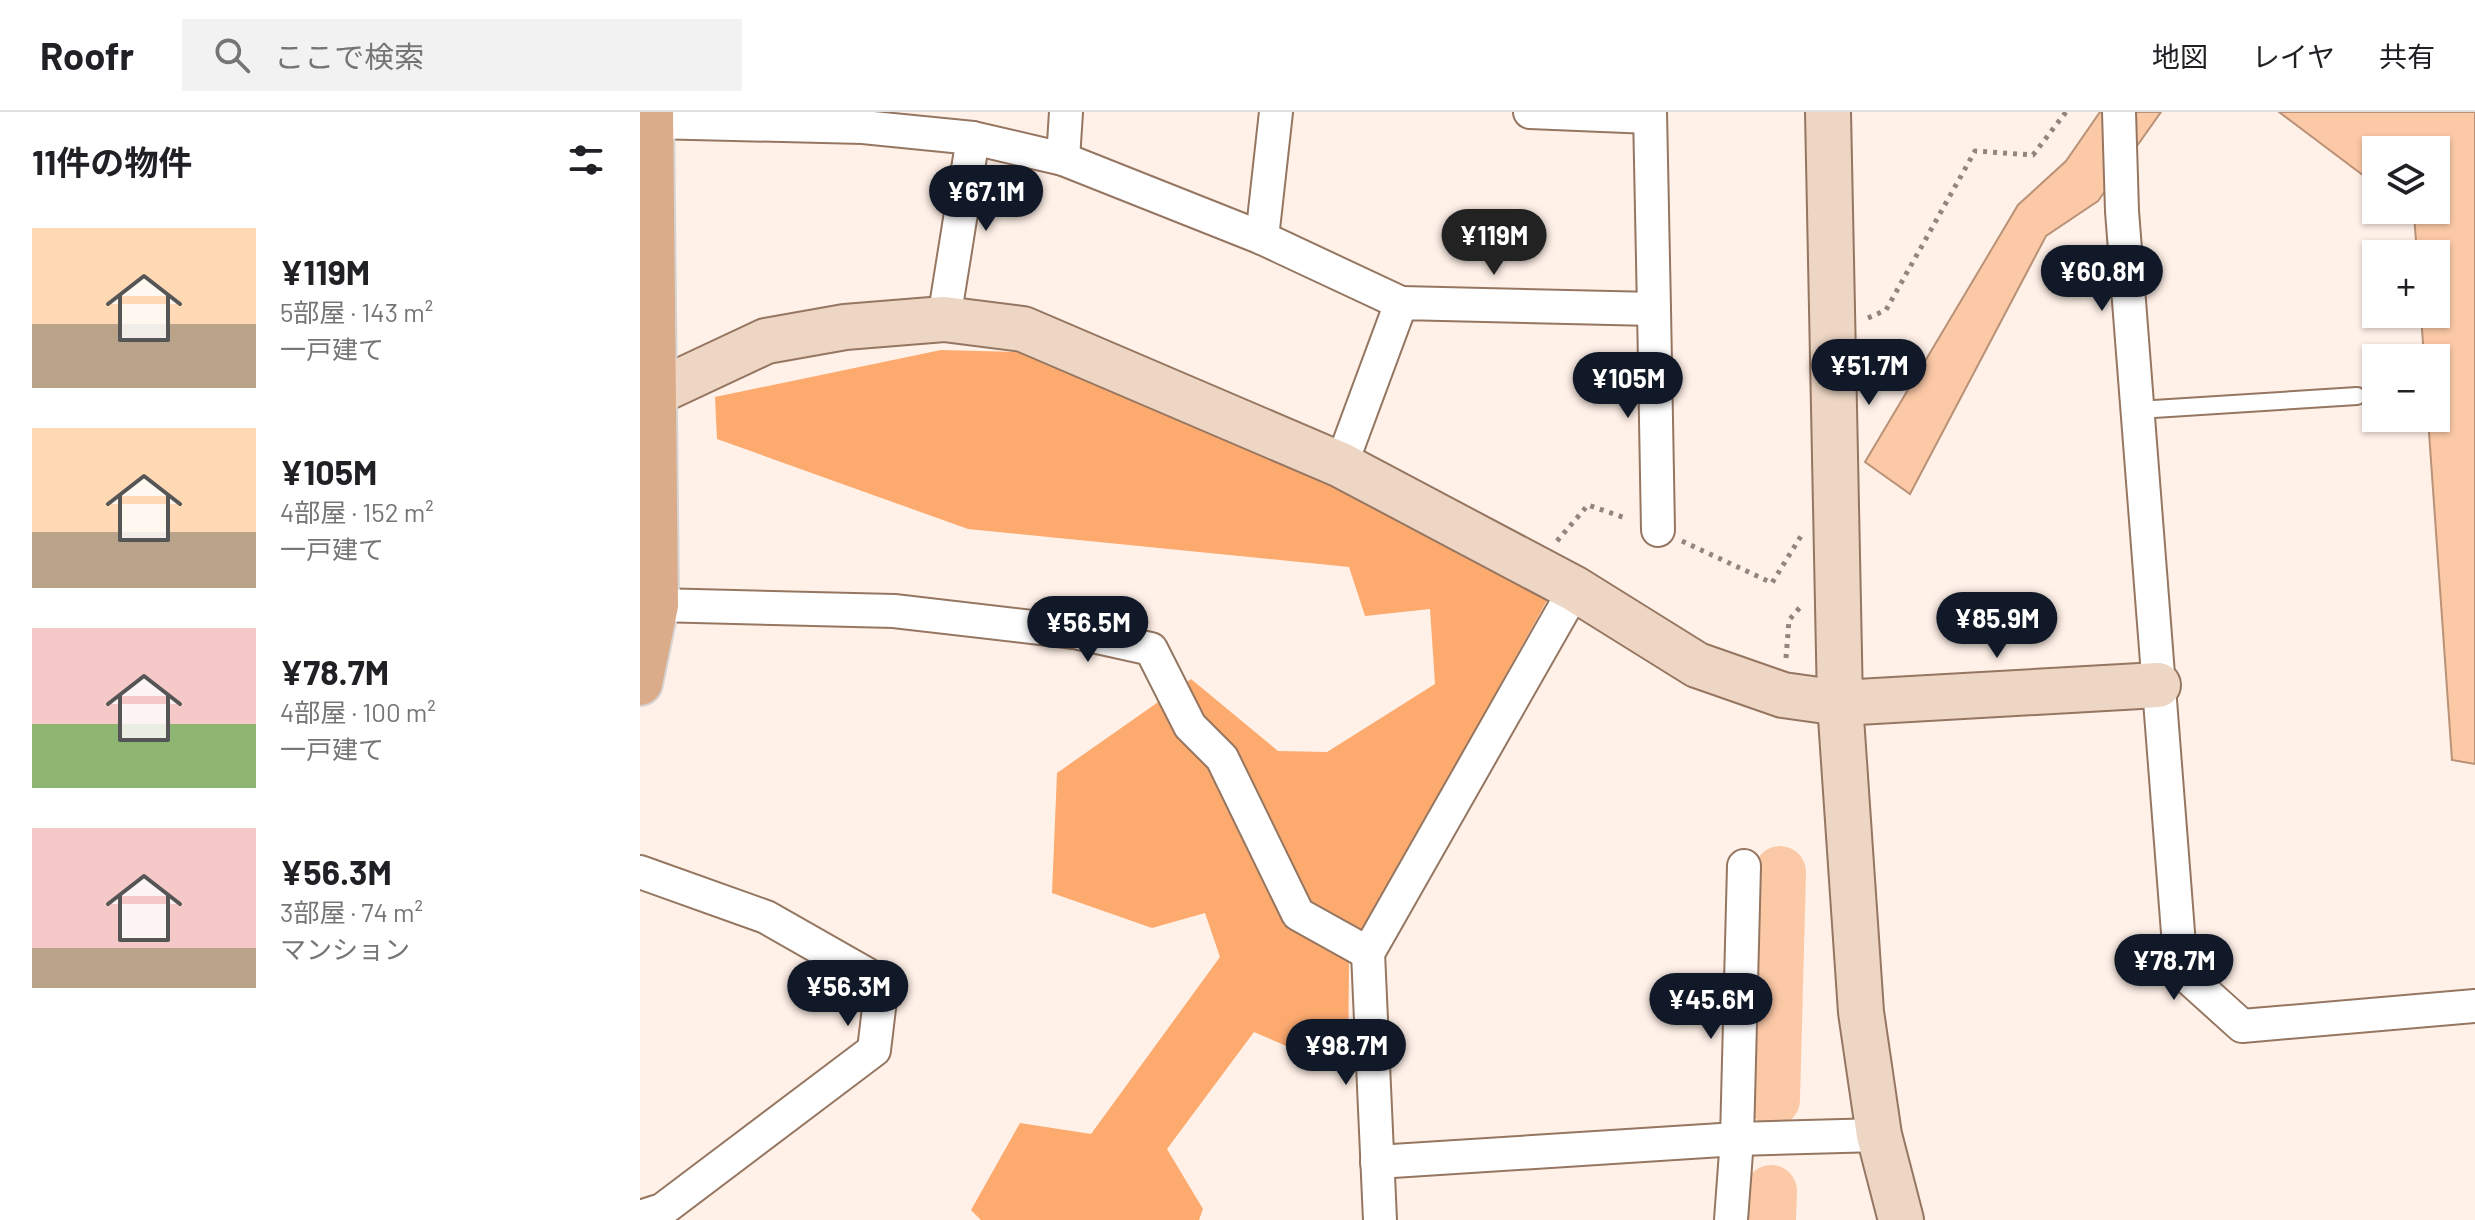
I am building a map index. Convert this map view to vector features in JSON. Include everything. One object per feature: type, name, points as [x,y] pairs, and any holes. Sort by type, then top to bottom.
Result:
[{"type":"main road","points":[[640,683],[656,605],[651,117]]},
{"type":"street","points":[[1063,159],[1066,112]]},
{"type":"street","points":[[1262,238],[1276,112]]},
{"type":"street","points":[[1530,112],[1650,115],[1658,530]]},
{"type":"street","points":[[1828,112],[1840,703],[1861,1012],[1879,1135],[1901,1220]]},
{"type":"street","points":[[2119,112],[2122,211],[2181,971],[2242,1026],[2475,1006]]},
{"type":"street","points":[[651,117],[864,120],[973,138],[1063,159],[1262,238],[1401,303],[1654,309]]},
{"type":"street","points":[[944,319],[973,138]]},
{"type":"street","points":[[1341,465],[1401,303]]},
{"type":"street","points":[[655,393],[766,341],[845,327],[944,319],[1023,329],[1341,465],[1575,589],[1697,665],[1783,695],[1840,703],[2158,685]]},
{"type":"street","points":[[1380,1220],[1368,953],[1575,589]]},
{"type":"street","points":[[656,605],[894,611],[1074,632],[1151,649],[1190,726],[1222,758],[1298,914],[1368,953]]},
{"type":"street","points":[[1731,1220],[1737,1139],[1744,866]]},
{"type":"street","points":[[640,872],[766,917],[882,983],[874,1050],[662,1210],[640,1217]]},
{"type":"street","points":[[1377,1162],[1737,1139],[1879,1135]]},
{"type":"lane","points":[[2138,410],[2357,396]]},
{"type":"path","points":[[1833,334],[1886,310],[1975,151],[2033,155],[2066,112]]},
{"type":"path","points":[[1535,568],[1588,505],[1658,530],[1772,583],[1803,533]]},
{"type":"path","points":[[1783,695],[1789,620],[1803,602]]},
{"type":"shaded area","points":[[2100,112],[2161,112],[2098,201],[2046,236],[1910,494],[1865,462],[2018,205],[2066,161]]},
{"type":"shaded area","points":[[2279,112],[2475,112],[2475,764],[2452,760],[2429,432],[2450,432],[2450,344],[2423,344],[2422,328],[2450,328],[2450,240],[2416,240],[2415,224],[2450,224],[2450,136],[2362,136],[2362,174]]},
{"type":"shaded area","points":[[941,350],[1023,352],[1333,479],[1550,595],[1349,960],[1348,1073],[1254,1032],[1167,1149],[1203,1209],[1199,1220],[981,1220],[971,1210],[1020,1123],[1091,1134],[1220,957],[1205,913],[1152,928],[1052,893],[1057,773],[1191,679],[1278,751],[1327,752],[1435,684],[1430,609],[1365,616],[1349,567],[968,529],[717,439],[715,397]]},
{"type":"waterway","points":[[1774,1100],[1780,872]]},
{"type":"waterway","points":[[1770,1220],[1771,1191]]}]
